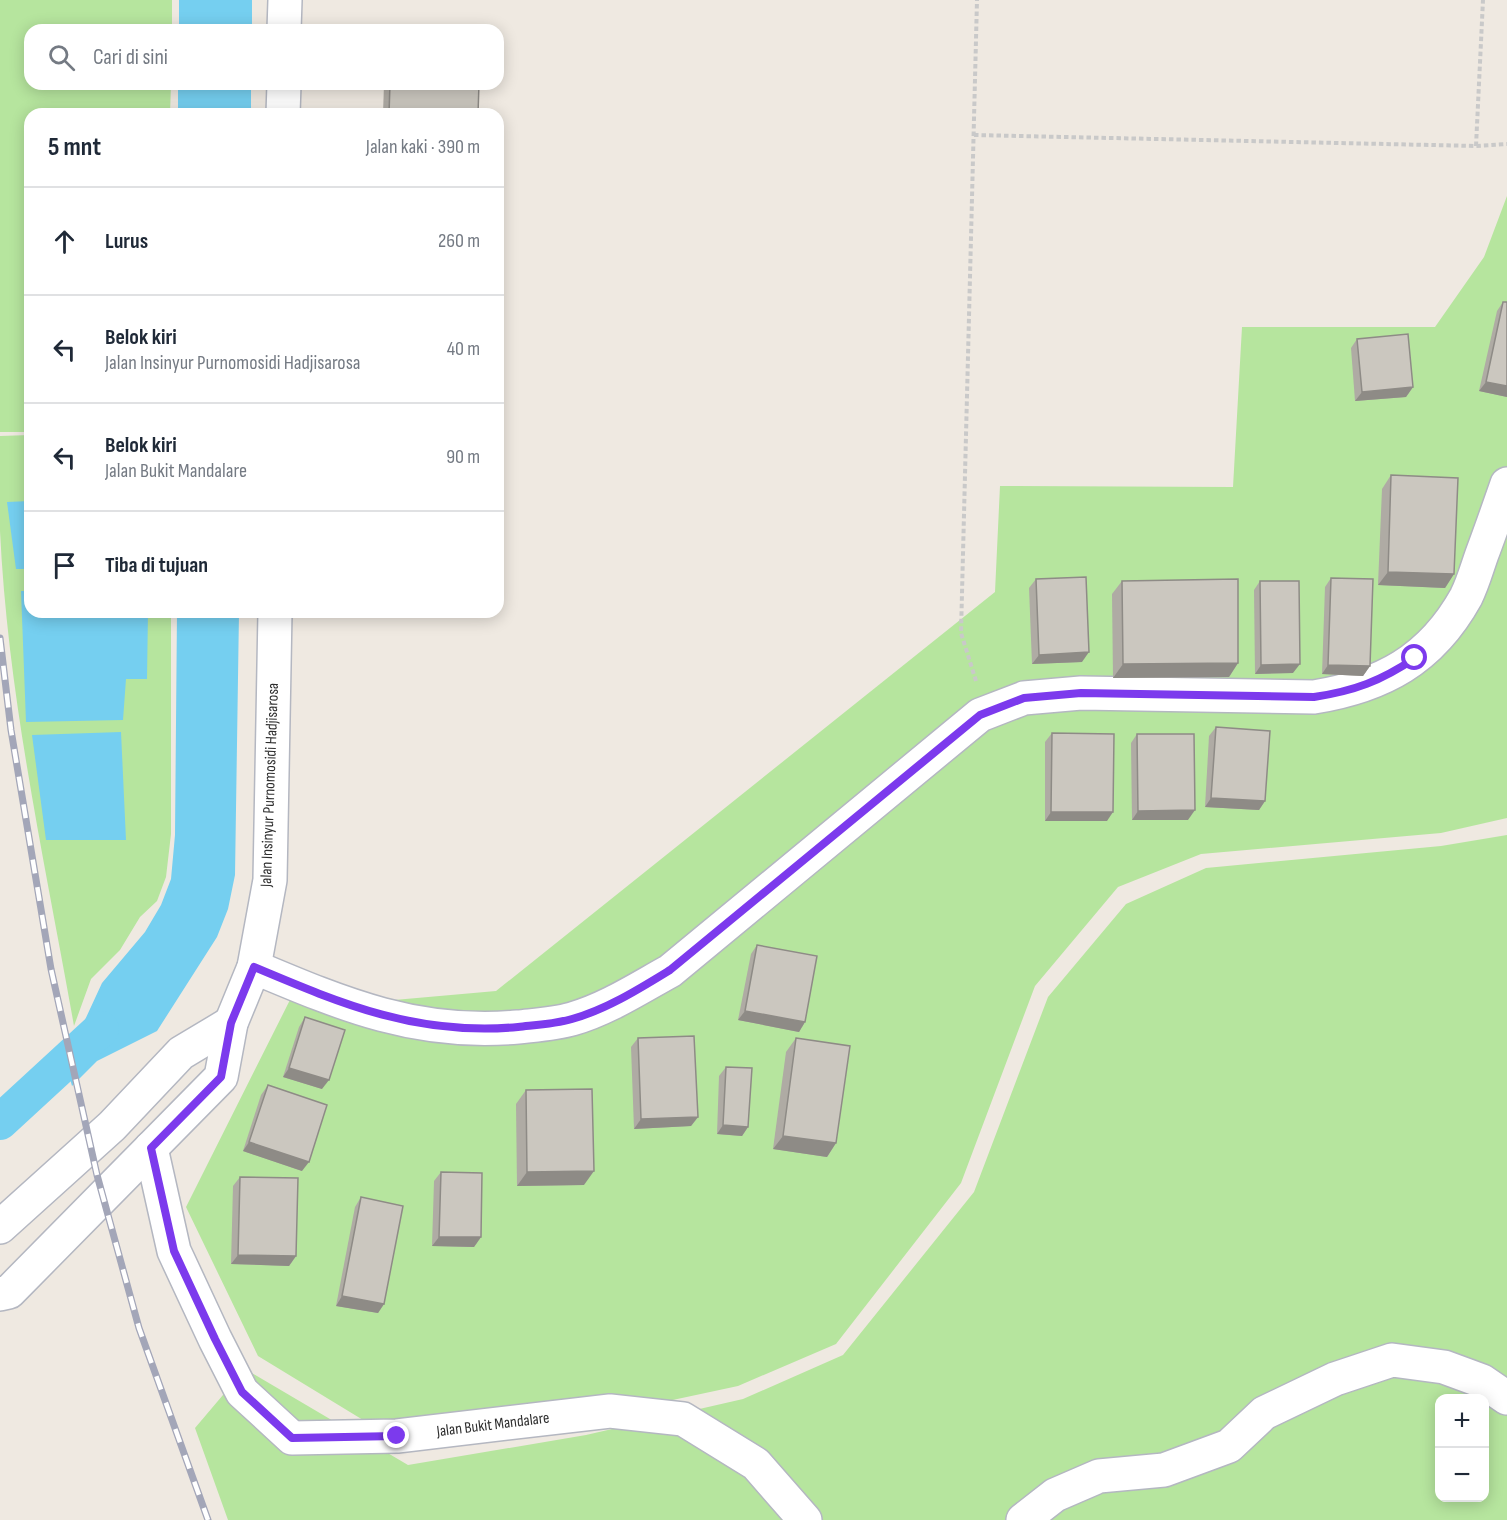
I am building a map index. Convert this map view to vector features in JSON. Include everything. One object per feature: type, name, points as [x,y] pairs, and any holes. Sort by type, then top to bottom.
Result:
[{"type":"street","points":[[284,24],[285,0]]},
{"type":"street","points":[[283,108],[284,90]]},
{"type":"street","points":[[254,967],[346,1005],[386,1017],[426,1024],[499,1028],[572,1019],[618,1001],[670,970],[980,715],[1024,698],[1081,693],[1314,697],[1341,693],[1368,685],[1393,673],[1415,658],[1452,619],[1470,587],[1507,484]]},
{"type":"street","name":"Jalan Insinyur Purnomosidi Hadjisarosa","points":[[0,1294],[9,1292],[221,1077],[231,1023],[254,967],[270,880],[275,618]]},
{"type":"street","points":[[0,1227],[112,1126],[181,1053],[231,1023]]},
{"type":"street","name":"Jalan Bukit Mandalare","points":[[151,1148],[174,1251],[215,1339],[242,1392],[292,1438],[397,1436],[610,1411],[683,1419],[756,1464],[804,1520]]},
{"type":"street","points":[[1023,1520],[1055,1495],[1099,1476],[1164,1470],[1228,1446],[1264,1413],[1335,1379],[1392,1360],[1444,1367],[1482,1381],[1507,1398]]},
{"type":"path","points":[[977,0],[961,633],[983,702],[980,715]]},
{"type":"path","points":[[1476,146],[1483,0]]},
{"type":"path","points":[[974,135],[1476,146],[1507,144]]},
{"type":"green space","points":[[0,0],[172,0],[172,24],[24,24],[24,90],[171,90],[170,108],[24,108],[24,432],[0,432]]},
{"type":"green space","points":[[1507,196],[1507,818],[1441,833],[1201,854],[1118,887],[1035,986],[961,1183],[836,1344],[738,1386],[584,1419],[409,1448],[258,1356],[186,1207],[302,976],[383,1001],[496,991],[995,592],[1000,486],[1233,487],[1242,327],[1435,327],[1484,257]]},
{"type":"green space","points":[[24,435],[24,618],[171,618],[171,834],[166,877],[157,901],[140,917],[120,950],[91,979],[74,1026],[29,780],[11,656],[0,531],[0,436]]},
{"type":"green space","points":[[1507,835],[1507,1520],[228,1520],[195,1428],[245,1369],[408,1465],[586,1435],[743,1399],[843,1355],[974,1192],[1048,997],[1126,904],[1206,868],[1441,846]]},
{"type":"water","points":[[179,0],[252,0],[252,24],[179,24]]},
{"type":"water","points":[[178,90],[251,90],[251,108],[178,108]]},
{"type":"water","points":[[24,501],[24,569],[16,569],[7,502]]},
{"type":"water","points":[[21,591],[24,591],[24,618],[148,618],[147,679],[126,679],[123,720],[26,722]]},
{"type":"water","points":[[177,618],[239,618],[235,875],[228,909],[217,937],[157,1031],[97,1061],[72,1086],[62,1049],[78,1035],[102,983],[145,932],[161,905],[171,879],[175,835]]},
{"type":"water","points":[[121,732],[126,840],[46,840],[32,735]]},
{"type":"building","points":[[390,90],[479,90],[478,108],[389,108]]},
{"type":"building","points":[[1503,302],[1507,302],[1507,386],[1486,382]]},
{"type":"building","points":[[1408,334],[1413,387],[1362,392],[1357,339]]},
{"type":"building","points":[[1391,475],[1458,478],[1454,574],[1388,572]]},
{"type":"building","points":[[1086,577],[1089,652],[1039,655],[1036,579]]},
{"type":"building","points":[[1331,578],[1373,579],[1370,666],[1328,665]]},
{"type":"building","points":[[1238,579],[1238,663],[1123,664],[1122,581]]},
{"type":"building","points":[[1260,581],[1299,581],[1300,664],[1261,665]]},
{"type":"building","points":[[1216,727],[1270,731],[1265,801],[1211,798]]},
{"type":"building","points":[[1052,733],[1114,734],[1113,812],[1051,812]]},
{"type":"building","points":[[1137,734],[1194,734],[1195,810],[1138,811]]},
{"type":"building","points":[[757,945],[817,956],[805,1022],[745,1011]]},
{"type":"building","points":[[305,1017],[345,1030],[329,1080],[289,1068]]},
{"type":"building","points":[[694,1036],[698,1117],[641,1119],[638,1038]]},
{"type":"building","points":[[796,1038],[850,1046],[836,1143],[783,1136]]},
{"type":"building","points":[[726,1067],[752,1068],[748,1127],[723,1125]]},
{"type":"building","points":[[268,1085],[327,1105],[309,1162],[249,1142]]},
{"type":"building","points":[[592,1089],[594,1171],[527,1172],[526,1090]]},
{"type":"building","points":[[441,1172],[482,1173],[481,1237],[439,1237]]},
{"type":"building","points":[[240,1177],[298,1178],[296,1256],[238,1255]]},
{"type":"building","points":[[361,1197],[403,1206],[384,1304],[342,1296]]},
{"type":"waterway","points":[[0,1122],[101,1029]]},
{"type":"railway","points":[[0,638],[11,730],[51,969],[97,1175],[139,1328],[208,1520]]},
{"type":"route","points":[[397,1436],[292,1438],[242,1392],[174,1251],[151,1148],[221,1077],[231,1023],[254,967],[346,1005],[386,1017],[426,1024],[462,1028],[499,1028],[572,1019],[618,1001],[670,970],[980,715],[1024,698],[1081,693],[1314,697],[1341,693],[1368,685],[1393,673],[1415,658]]}]
